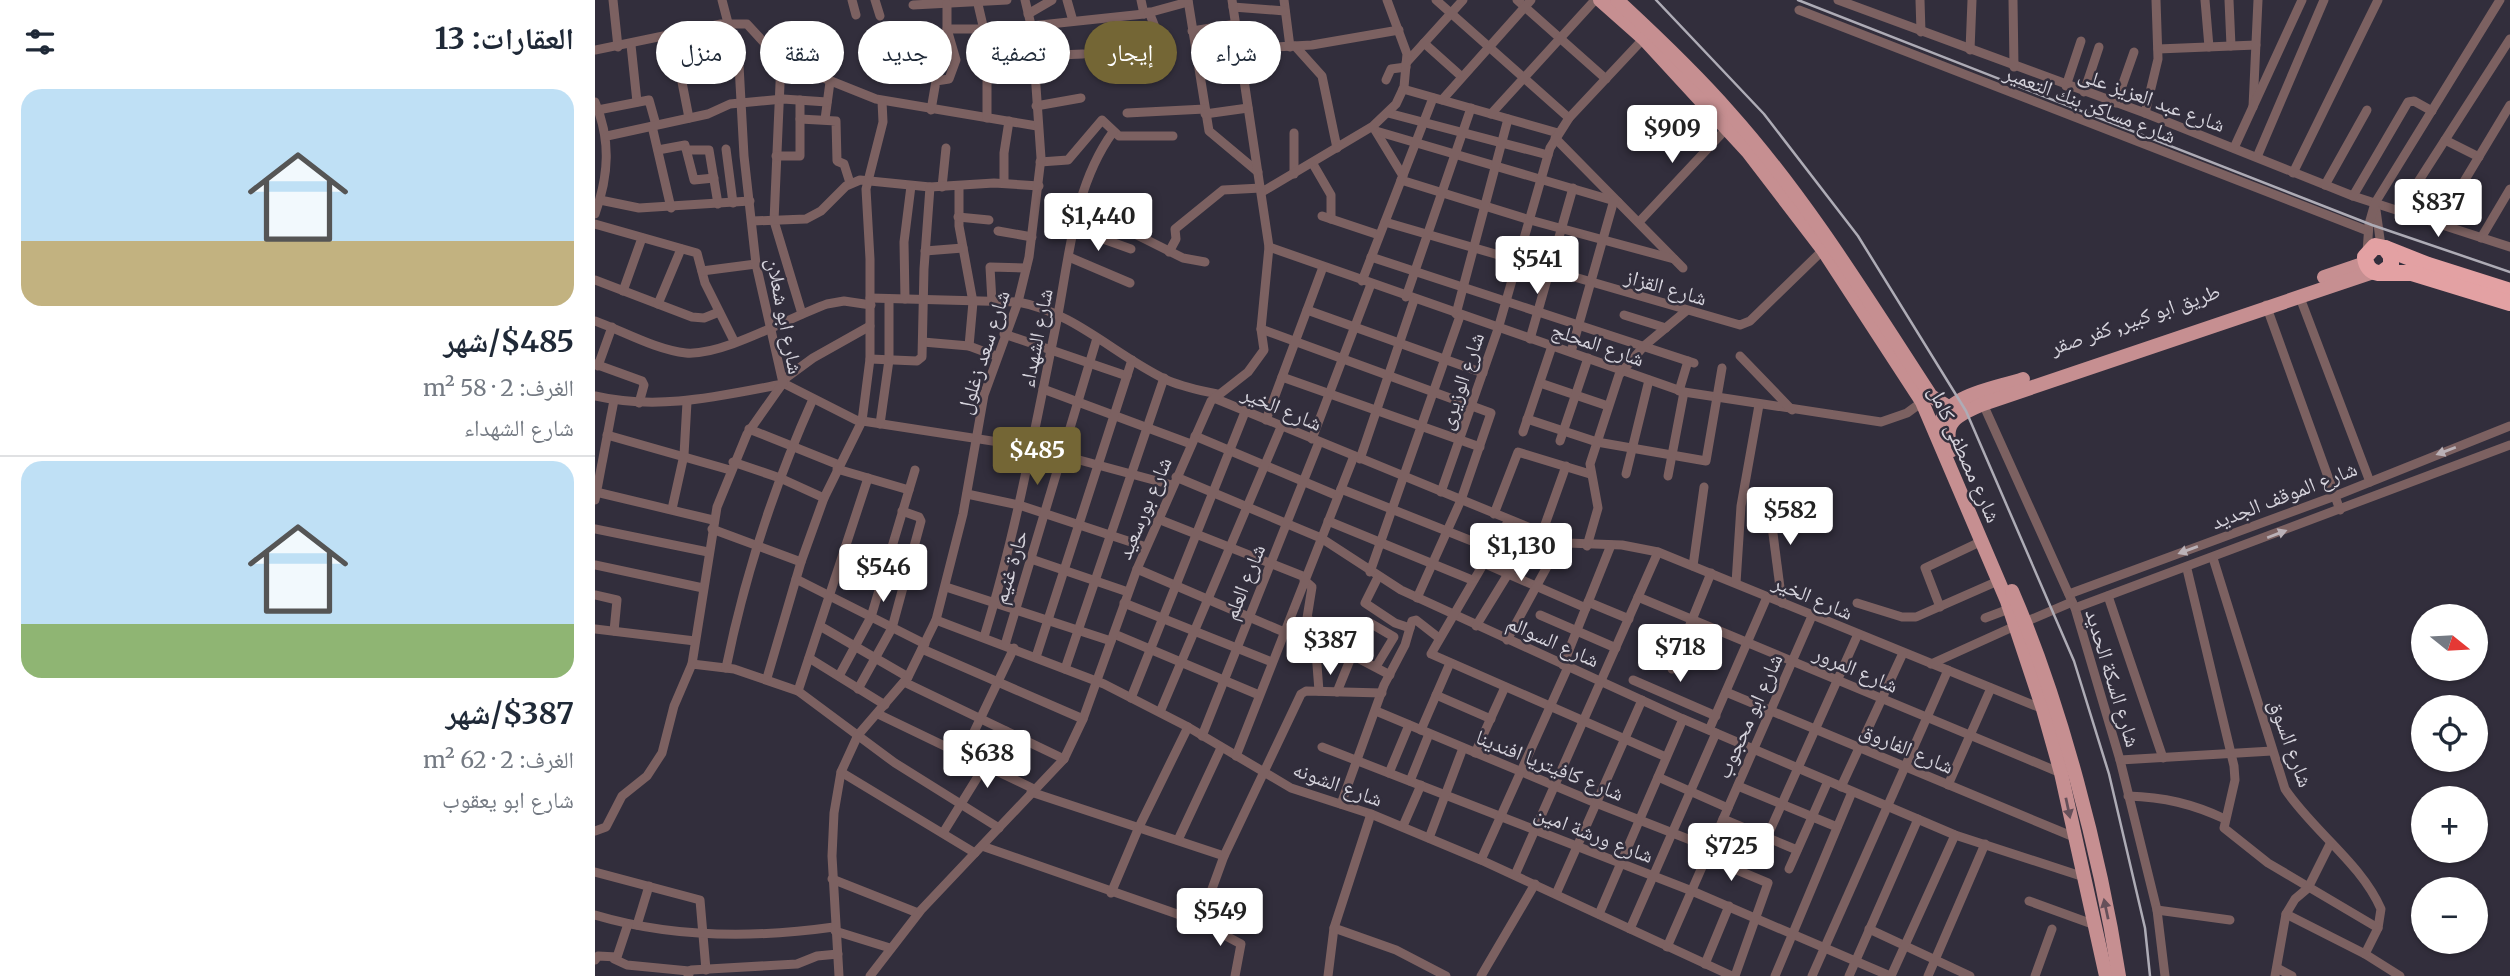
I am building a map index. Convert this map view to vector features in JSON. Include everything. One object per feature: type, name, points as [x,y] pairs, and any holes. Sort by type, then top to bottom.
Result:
[{"type":"highway","points":[[2376,259],[2421,263],[2510,290]]},
{"type":"highway","name":"طريق ابو كبير, كفر صقر","points":[[2376,259],[2510,303]]},
{"type":"main road","name":"شارع مصطفى كامل","points":[[1597,0],[1648,35],[1732,114],[1831,243],[1931,396],[1948,407]]},
{"type":"main road","name":"شارع مصطفى كامل","points":[[1617,0],[1727,128],[1823,250],[1943,437],[2020,624],[2074,779],[2109,955],[2106,976]]},
{"type":"main road","name":"طريق ابو كبير, كفر صقر","points":[[1948,407],[2376,259]]},
{"type":"main road","name":"طريق ابو كبير, كفر صقر","points":[[1943,437],[1958,416],[1983,404],[2299,295],[2376,259]]},
{"type":"main road","points":[[1943,437],[1940,419],[1948,407]]},
{"type":"main road","name":"شارع مصطفى كامل","points":[[1943,437],[2009,609],[2020,624],[2061,773],[2095,925],[2119,976]]},
{"type":"street","points":[[613,0],[618,47]]},
{"type":"street","name":"شارع ابو شعلان","points":[[722,0],[727,21]]},
{"type":"street","points":[[852,0],[856,15]]},
{"type":"street","points":[[875,0],[880,16]]},
{"type":"street","points":[[913,5],[1007,0]]},
{"type":"street","name":"شارع سعد زغلول","points":[[1025,0],[1030,21]]},
{"type":"street","points":[[1028,14],[1052,0]]},
{"type":"street","points":[[1067,0],[1073,21]]},
{"type":"street","points":[[1141,0],[1151,21]]},
{"type":"street","points":[[1284,0],[1292,46],[1322,76],[1338,148]]},
{"type":"street","points":[[1169,251],[1176,240],[1175,229],[1220,193],[1231,188],[1262,190],[1374,129],[1388,113],[1403,89],[1406,65],[1399,30],[1387,0]]},
{"type":"street","points":[[1436,0],[1569,118]]},
{"type":"street","points":[[1386,80],[1391,69],[1406,65],[1463,0]]},
{"type":"street","points":[[1491,114],[1597,0]]},
{"type":"street","name":"شارع عبد العزيز على","points":[[1838,0],[2145,113],[2353,196],[2510,247]]},
{"type":"street","points":[[1920,0],[1921,32]]},
{"type":"street","points":[[1970,50],[1972,0]]},
{"type":"street","points":[[2013,0],[2014,67]]},
{"type":"street","points":[[2145,113],[2156,73],[2156,0]]},
{"type":"street","points":[[2205,0],[2209,47]]},
{"type":"street","points":[[2229,0],[2231,46]]},
{"type":"street","points":[[2253,110],[2258,0]]},
{"type":"street","points":[[2234,148],[2302,0]]},
{"type":"street","points":[[2257,157],[2324,0]]},
{"type":"street","points":[[2376,259],[2368,230],[2375,203],[2500,0]]},
{"type":"street","points":[[977,1],[982,21]]},
{"type":"street","points":[[1070,21],[1147,13],[1188,1],[1191,24]]},
{"type":"street","points":[[2293,173],[2374,1]]},
{"type":"street","points":[[1438,99],[1489,47],[1524,2],[1606,79]]},
{"type":"street","points":[[1233,3],[1285,10]]},
{"type":"street","name":"شارع بورسعيد","points":[[1233,3],[1235,21]]},
{"type":"street","points":[[947,4],[947,21]]},
{"type":"street","name":"شارع مساكن بنك التعمير","points":[[1799,10],[2368,230]]},
{"type":"street","points":[[746,25],[751,25],[760,36]]},
{"type":"street","points":[[1281,47],[1399,30]]},
{"type":"street","name":"شارع الوزيرى","points":[[1441,492],[1498,329],[1548,155],[1557,135],[1569,118],[1648,35]]},
{"type":"street","points":[[2400,210],[2510,39]]},
{"type":"street","points":[[595,50],[656,40]]},
{"type":"street","points":[[2066,86],[2081,41]]},
{"type":"street","points":[[1424,43],[1462,77]]},
{"type":"street","points":[[631,45],[637,102]]},
{"type":"street","points":[[2158,49],[2256,45]]},
{"type":"street","points":[[952,47],[956,62],[952,72]]},
{"type":"street","points":[[2084,92],[2099,47]]},
{"type":"street","points":[[2116,103],[2134,52]]},
{"type":"street","points":[[1070,55],[1083,54]]},
{"type":"street","points":[[682,84],[689,118]]},
{"type":"street","name":"شارع ابو شعلان","points":[[595,831],[606,827],[622,796],[647,776],[659,762],[674,706],[692,664],[713,524],[731,466],[749,429],[783,382],[756,264],[740,84]]},
{"type":"street","points":[[780,84],[775,221],[802,314]]},
{"type":"street","points":[[825,84],[825,119]]},
{"type":"street","points":[[836,84],[882,101],[1037,126]]},
{"type":"street","points":[[931,110],[935,84]]},
{"type":"street","points":[[987,84],[987,118]]},
{"type":"street","name":"شارع سعد زغلول","points":[[839,976],[832,879],[834,813],[841,772],[858,735],[906,679],[936,620],[946,587],[967,494],[975,437],[996,356],[1018,302],[1032,237],[1040,162],[1035,84]]},
{"type":"street","points":[[1201,84],[1210,134],[1258,172]]},
{"type":"street","name":"شارع بورسعيد","points":[[870,976],[918,913],[1064,759],[1083,719],[1137,569],[1193,440],[1215,396],[1248,372],[1259,358],[1265,343],[1261,329],[1269,247],[1244,84]]},
{"type":"street","points":[[1403,89],[1557,135],[1616,201],[1683,268]]},
{"type":"street","points":[[1036,106],[1081,98]]},
{"type":"street","points":[[607,136],[713,112],[725,104],[779,99],[827,102]]},
{"type":"street","name":"شارع العلم","points":[[1202,736],[1303,481],[1329,394],[1354,327],[1379,235],[1424,122],[1438,99]]},
{"type":"street","points":[[776,156],[800,156],[800,100]]},
{"type":"street","points":[[595,214],[600,200],[599,184],[607,163],[607,136],[597,113],[637,102],[650,101],[671,208]]},
{"type":"street","points":[[767,678],[801,562],[824,498],[862,421],[870,359],[865,199],[883,122],[882,101]]},
{"type":"street","points":[[2353,196],[2408,102],[2414,101],[2432,111]]},
{"type":"street","points":[[2439,223],[2479,157],[2506,120],[2510,105]]},
{"type":"street","points":[[1127,113],[1205,112],[1248,108]]},
{"type":"street","points":[[1236,756],[1339,492],[1376,410],[1399,343],[1415,272],[1471,108]]},
{"type":"street","points":[[2325,185],[2367,110]]},
{"type":"street","points":[[1388,113],[1548,155]]},
{"type":"street","points":[[800,119],[825,119],[837,123],[837,161],[844,164],[850,183]]},
{"type":"street","points":[[1410,628],[1395,623],[1364,601],[1374,574],[1380,542],[1445,359],[1508,119]]},
{"type":"street","points":[[1004,183],[1004,153],[1009,121]]},
{"type":"street","points":[[1040,162],[1068,160],[1101,121],[1106,121],[1119,136],[1173,136]]},
{"type":"street","points":[[1639,222],[1727,128]]},
{"type":"street","points":[[1374,129],[1616,201]]},
{"type":"street","points":[[1374,129],[1402,178],[1485,207],[1674,259]]},
{"type":"street","name":"شارع الشهداء","points":[[984,637],[1019,505],[1079,206],[1097,155],[1113,132]]},
{"type":"street","points":[[1294,133],[1294,174]]},
{"type":"street","points":[[2445,140],[2479,157]]},
{"type":"street","points":[[658,150],[683,145],[688,150],[694,180],[714,178]]},
{"type":"street","points":[[942,187],[946,148]]},
{"type":"street","points":[[726,149],[733,203]]},
{"type":"street","points":[[688,150],[709,150],[718,204]]},
{"type":"street","points":[[595,158],[607,163]]},
{"type":"street","points":[[1313,164],[1331,195],[1326,218],[1379,235]]},
{"type":"street","points":[[752,221],[798,221],[814,216],[850,183],[869,180],[930,187],[1004,183],[1039,186]]},
{"type":"street","points":[[905,299],[904,242],[911,186]]},
{"type":"street","points":[[959,186],[958,217],[973,302],[969,346]]},
{"type":"street","points":[[870,359],[919,360],[923,355],[925,251],[930,187]]},
{"type":"street","points":[[1530,338],[1573,188]]},
{"type":"street","points":[[2481,238],[2510,189]]},
{"type":"street","points":[[600,200],[629,207],[671,208],[750,201]]},
{"type":"street","points":[[1571,352],[1616,201]]},
{"type":"street","points":[[2375,203],[2376,259]]},
{"type":"street","points":[[1079,206],[1188,260],[1205,262]]},
{"type":"street","points":[[958,217],[989,220]]},
{"type":"street","name":"شارع القزاز","points":[[1385,222],[1738,324],[1750,321],[1823,250]]},
{"type":"street","points":[[595,225],[698,254],[702,271],[734,341]]},
{"type":"street","points":[[1075,229],[1131,249]]},
{"type":"street","points":[[998,231],[1032,237]]},
{"type":"street","points":[[623,291],[642,238]]},
{"type":"street","name":"شارع المحلج","points":[[1269,247],[1682,392],[1718,400],[1881,422],[1907,413],[1921,402]]},
{"type":"street","points":[[925,251],[963,248]]},
{"type":"street","points":[[658,304],[681,249]]},
{"type":"street","points":[[1069,257],[1130,283]]},
{"type":"street","points":[[1371,257],[1691,362],[1682,392],[1668,476]]},
{"type":"street","points":[[702,271],[756,264]]},
{"type":"street","points":[[992,302],[989,270],[992,266],[1026,268]]},
{"type":"street","points":[[1266,420],[1323,267]]},
{"type":"street","points":[[595,280],[698,318],[719,312]]},
{"type":"street","points":[[2299,295],[2370,481]]},
{"type":"street","points":[[880,424],[889,360],[889,299]]},
{"type":"street","name":"شارع الخير","points":[[595,321],[689,353],[734,341],[835,302],[889,299],[1018,302],[1059,314],[1164,378],[1215,396],[1245,412],[1538,532],[1561,541],[1587,546],[1611,545],[1658,552],[2043,709]]},
{"type":"street","points":[[2266,305],[2340,510]]},
{"type":"street","points":[[1307,310],[1483,373]]},
{"type":"street","points":[[1587,546],[1598,508],[1590,474],[1597,442],[1621,369],[1686,311]]},
{"type":"street","points":[[1624,315],[1666,328]]},
{"type":"street","points":[[595,396],[639,403],[687,402],[783,382],[813,358],[870,326]]},
{"type":"street","points":[[612,327],[597,365],[642,381],[644,385],[639,403]]},
{"type":"street","points":[[1261,329],[1491,415],[1461,500],[1417,598]]},
{"type":"street","points":[[1004,334],[1127,376]]},
{"type":"street","name":"حارة غنيم","points":[[963,755],[998,682],[1009,647],[1016,610],[1097,338]]},
{"type":"street","points":[[923,342],[969,346],[996,356]]},
{"type":"street","points":[[1523,432],[1552,346]]},
{"type":"street","points":[[1740,356],[1792,410]]},
{"type":"street","points":[[1560,441],[1588,358]]},
{"type":"street","points":[[1036,657],[1132,360]]},
{"type":"street","points":[[1527,419],[1597,442],[1705,461],[1709,458],[1722,368]]},
{"type":"street","points":[[1282,376],[1480,447]]},
{"type":"street","points":[[1065,669],[1164,378]]},
{"type":"street","points":[[1626,474],[1630,447],[1649,380]]},
{"type":"street","name":"شارع السوالم","points":[[783,382],[862,421],[1031,447],[1213,492],[1321,538],[1374,574],[1452,615],[1683,719],[1955,835],[2084,877]]},
{"type":"street","points":[[1540,383],[1608,406]]},
{"type":"street","points":[[1044,389],[1147,427],[1230,451],[1303,481],[1392,509],[1492,549]]},
{"type":"street","points":[[726,668],[757,543],[813,398]]},
{"type":"street","points":[[614,400],[607,435],[599,449],[596,496],[672,509],[801,562]]},
{"type":"street","points":[[672,509],[684,455],[687,402]]},
{"type":"street","name":"شارع السكة الحديد","points":[[1983,404],[2072,601],[2120,760],[2157,910],[2165,976]]},
{"type":"street","points":[[1736,583],[1741,506],[1759,405]]},
{"type":"street","points":[[1131,698],[1245,412]]},
{"type":"street","points":[[1160,712],[1281,426]]},
{"type":"street","name":"شارع الموقف الجديد","points":[[2072,601],[2510,426]]},
{"type":"street","points":[[749,429],[838,467],[909,490]]},
{"type":"street","points":[[607,435],[780,478],[824,498]]},
{"type":"street","name":"شارع الموقف الجديد","points":[[2072,601],[2108,596],[2187,569],[2510,445]]},
{"type":"street","points":[[1494,514],[1515,456],[1520,451],[1590,474]]},
{"type":"street","points":[[1476,626],[1538,532],[1566,466]]},
{"type":"street","points":[[839,677],[871,617],[915,470]]},
{"type":"street","points":[[2384,475],[2389,490]]},
{"type":"street","points":[[798,691],[868,478]]},
{"type":"street","points":[[1693,566],[1704,486]]},
{"type":"street","points":[[967,494],[1019,505],[1146,547]]},
{"type":"street","points":[[1768,495],[1782,603]]},
{"type":"street","points":[[858,688],[877,659],[892,628],[921,521],[917,516],[902,511]]},
{"type":"street","points":[[1158,519],[1305,579],[1312,587],[1307,618],[1322,630],[1316,648],[1319,691]]},
{"type":"street","points":[[1509,520],[1431,655],[1666,757]]},
{"type":"street","points":[[1328,521],[1472,580]]},
{"type":"street","points":[[595,529],[708,552]]},
{"type":"street","points":[[1507,640],[1561,541]]},
{"type":"street","points":[[1940,607],[1926,566],[1982,541]]},
{"type":"street","points":[[1481,860],[1550,707],[1611,545]]},
{"type":"street","points":[[1515,875],[1658,552]]},
{"type":"street","name":"شارع السوق","points":[[2213,558],[2285,789],[2299,810],[2378,902],[2381,917],[2378,928]]},
{"type":"street","points":[[1031,559],[1128,592]]},
{"type":"street","points":[[1483,563],[1536,586],[1629,619]]},
{"type":"street","points":[[595,565],[703,588]]},
{"type":"street","points":[[1137,569],[1284,632]]},
{"type":"street","points":[[2187,569],[2235,780],[2224,828],[2237,840],[2308,888],[2378,928],[2365,954]]},
{"type":"street","points":[[1672,669],[1711,573]]},
{"type":"street","points":[[796,579],[924,646],[1083,719]]},
{"type":"street","points":[[1857,603],[1906,618],[1940,607],[1999,581]]},
{"type":"street","points":[[946,587],[1079,630],[1150,649],[1259,695]]},
{"type":"street","points":[[595,595],[617,600],[614,631]]},
{"type":"street","points":[[2108,596],[2163,758]]},
{"type":"street","name":"شارع المرور","points":[[1639,597],[2061,773]]},
{"type":"street","points":[[1630,929],[1691,791],[1713,732],[1716,716],[1767,597]]},
{"type":"street","points":[[1931,664],[2072,601]]},
{"type":"street","points":[[1124,603],[1272,662]]},
{"type":"street","points":[[1985,618],[2009,609]]},
{"type":"street","points":[[1540,615],[1616,648]]},
{"type":"street","name":"شارع ابو محجوب","points":[[1667,947],[1812,616]]},
{"type":"street","name":"شارع الشونه","points":[[936,620],[1097,681],[1188,727],[1291,788],[1371,814],[1481,860],[1733,976]]},
{"type":"street","points":[[1341,804],[1382,693],[1402,653],[1414,620],[1439,638]]},
{"type":"street","points":[[1337,692],[1352,655],[1368,624],[1372,623],[1394,637],[1377,665]]},
{"type":"street","points":[[820,626],[906,679],[980,719],[1064,759]]},
{"type":"street","points":[[595,629],[695,641]]},
{"type":"street","points":[[1767,838],[1858,634]]},
{"type":"street","points":[[1841,787],[1903,653]]},
{"type":"street","points":[[1352,655],[1377,665],[1390,675]]},
{"type":"street","points":[[809,658],[885,705]]},
{"type":"street","points":[[1410,781],[1436,695],[1450,663]]},
{"type":"street","points":[[692,664],[726,668],[767,678],[798,691],[858,735],[999,828]]},
{"type":"street","points":[[1812,976],[1948,670]]},
{"type":"street","points":[[1633,680],[1716,716]]},
{"type":"street","points":[[1475,753],[1505,687]]},
{"type":"street","points":[[1948,785],[1991,688]]},
{"type":"street","points":[[1200,922],[1224,856],[1300,697],[1306,691],[1382,693]]},
{"type":"street","name":"شارع الفاروق","points":[[1726,692],[2074,837]]},
{"type":"street","points":[[1436,695],[1490,719]]},
{"type":"street","points":[[1556,894],[1642,700]]},
{"type":"street","name":"شارع كافيتريا افندينا","points":[[1376,711],[1672,833],[1766,881],[1768,887],[1756,918]]},
{"type":"street","points":[[877,714],[1032,790],[1224,856]]},
{"type":"street","points":[[1599,914],[1683,719]]},
{"type":"street","points":[[1388,773],[1409,725]]},
{"type":"street","points":[[1111,893],[1139,827],[1188,727]]},
{"type":"street","points":[[943,833],[1006,731]]},
{"type":"street","name":"شارع ورشة امين","points":[[1322,747],[1692,891],[1890,976]]},
{"type":"street","points":[[1178,840],[1221,748]]},
{"type":"street","points":[[1429,838],[1463,748]]},
{"type":"street","points":[[2120,760],[2272,751]]},
{"type":"street","points":[[841,772],[943,833],[979,849],[1200,922],[1241,944],[1235,976]]},
{"type":"street","points":[[1658,776],[1728,808]]},
{"type":"street","points":[[1789,869],[1828,781]]},
{"type":"street","points":[[1403,827],[1421,785]]},
{"type":"street","points":[[1738,786],[1837,827]]},
{"type":"street","points":[[1775,976],[1852,792]]},
{"type":"street","points":[[2128,796],[2162,797],[2184,802],[2225,819]]},
{"type":"street","points":[[1328,976],[1334,928],[1371,814]]},
{"type":"street","points":[[1723,819],[1797,850]]},
{"type":"street","points":[[1849,976],[1918,819]]},
{"type":"street","points":[[1890,976],[1955,835]]},
{"type":"street","points":[[1928,976],[1985,844]]},
{"type":"street","points":[[2292,976],[2276,972],[2286,914],[2295,900],[2308,888],[2330,844]]},
{"type":"street","points":[[595,872],[700,900],[706,970]]},
{"type":"street","points":[[832,879],[918,913]]},
{"type":"street","points":[[1481,976],[1535,884]]},
{"type":"street","points":[[614,959],[649,886]]},
{"type":"street","points":[[2029,901],[2095,925]]},
{"type":"street","points":[[1705,964],[1728,906]]},
{"type":"street","points":[[2157,910],[2230,920]]},
{"type":"street","points":[[2286,914],[2365,954],[2400,976]]},
{"type":"street","points":[[595,915],[632,924],[703,932],[765,935],[834,929],[890,948]]},
{"type":"street","points":[[1733,976],[1756,918]]},
{"type":"street","points":[[1334,928],[1396,950],[1446,976]]},
{"type":"street","points":[[1869,929],[1971,976]]},
{"type":"street","points":[[2035,976],[2052,929]]},
{"type":"street","points":[[595,960],[598,956],[627,965],[688,974],[706,970],[797,964],[838,954]]},
{"type":"railway","points":[[1656,0],[1764,114],[1858,236],[1966,411],[2074,661],[2109,774],[2145,928],[2150,976]]},
{"type":"railway","points":[[1798,0],[2372,225],[2510,272]]}]
